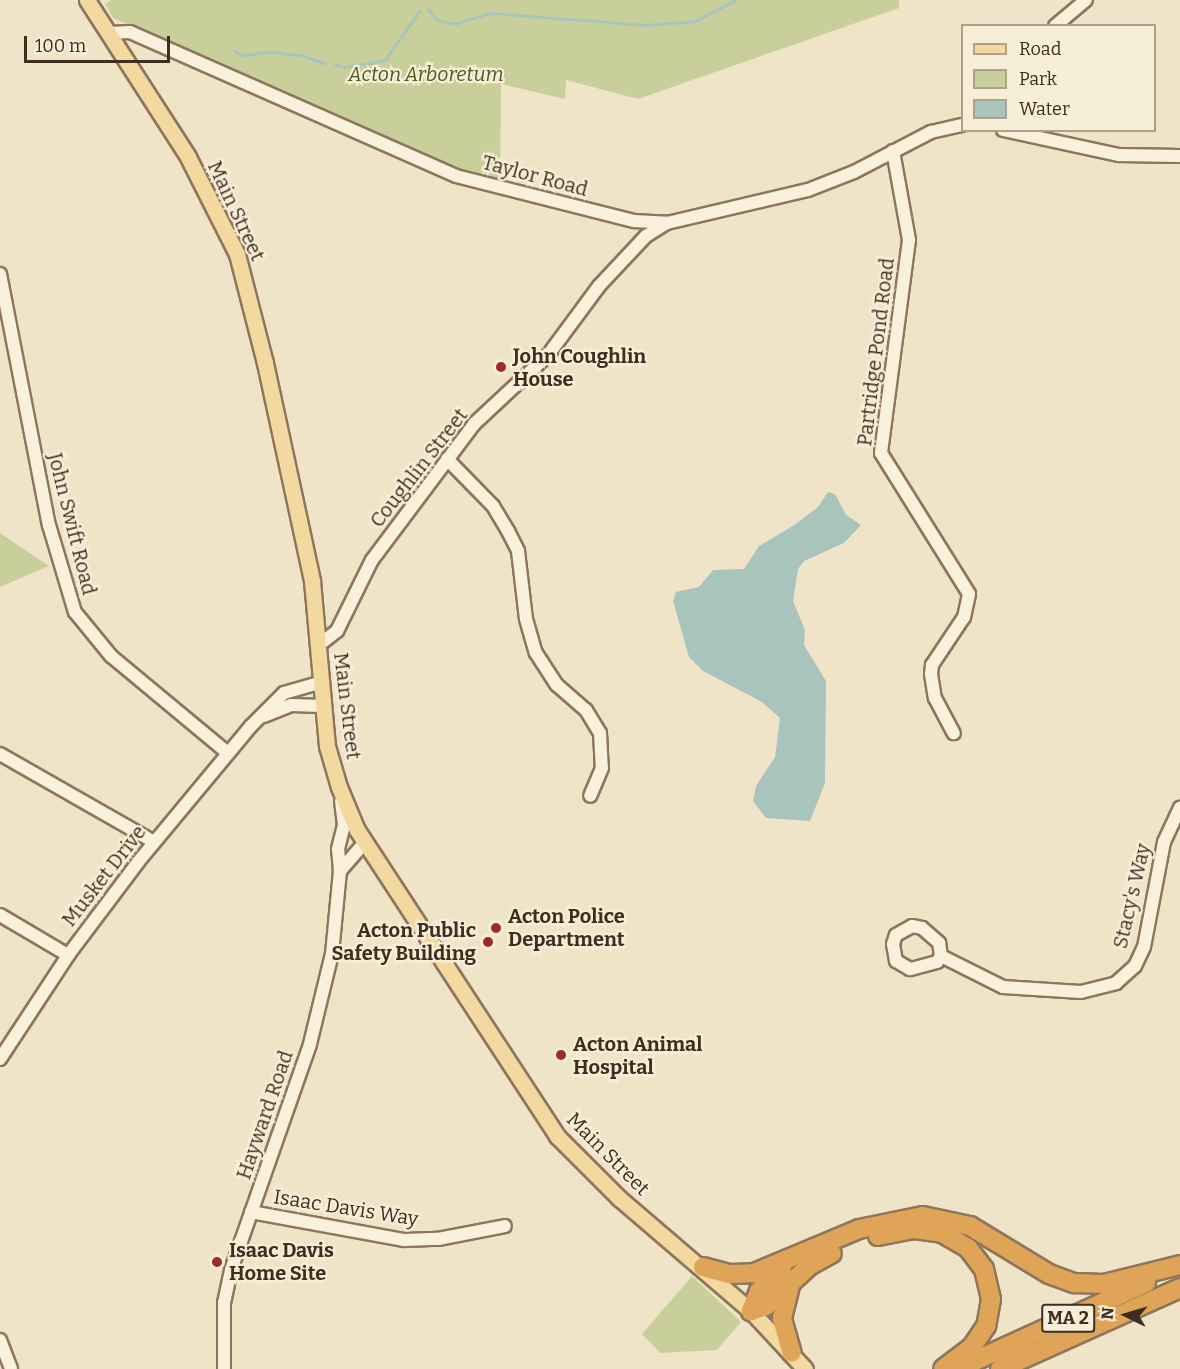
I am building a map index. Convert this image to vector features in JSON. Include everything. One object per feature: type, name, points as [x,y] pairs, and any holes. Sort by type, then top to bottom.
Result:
[{"type":"highway","points":[[703,1267],[750,1274],[868,1227],[923,1216],[970,1226],[1049,1274],[1074,1283],[1104,1284],[1180,1266]]},
{"type":"highway","points":[[751,1311],[766,1306],[797,1277],[835,1252],[888,1234],[925,1229],[957,1239],[984,1269],[991,1309],[979,1340],[943,1369]]},
{"type":"highway","points":[[751,1311],[756,1296],[768,1280],[807,1253]]},
{"type":"highway","name":"MA 2","points":[[957,1369],[1180,1266]]},
{"type":"highway","points":[[792,1353],[782,1312],[797,1277]]},
{"type":"highway","name":"MA 2","points":[[1000,1369],[1180,1288]]},
{"type":"main road","name":"Main Street","points":[[87,0],[188,157],[237,254],[297,508],[319,645],[322,706],[339,787],[361,836],[557,1136],[619,1198],[703,1267],[751,1311],[792,1353],[804,1369]]},
{"type":"street","points":[[1056,24],[1086,0]]},
{"type":"street","name":"Taylor Road","points":[[109,33],[130,32],[456,177],[600,214],[667,223],[808,190],[931,132],[961,125]]},
{"type":"street","points":[[1012,132],[1119,155],[1180,156]]},
{"type":"street","name":"Partridge Pond Road","points":[[892,152],[909,240],[881,453],[969,594],[964,617],[932,665],[931,674],[935,698],[954,733]]},
{"type":"street","name":"Coughlin Street","points":[[319,645],[337,631],[372,560],[474,424],[548,355],[599,286],[646,236],[667,223]]},
{"type":"street","name":"John Swift Road","points":[[0,274],[49,525],[75,612],[111,656],[228,753]]},
{"type":"street","points":[[447,459],[493,506],[508,531],[518,551],[526,619],[536,653],[557,685],[586,710],[600,734],[602,768],[590,796]]},
{"type":"street","name":"Musket Drive","points":[[0,1059],[68,955],[154,843],[228,753],[284,693],[320,683]]},
{"type":"street","name":"Musket Drive","points":[[251,726],[269,713],[291,705],[322,706]]},
{"type":"street","points":[[0,754],[154,843]]},
{"type":"street","name":"Hayward Road","points":[[224,1369],[224,1303],[251,1212],[310,1044],[332,954],[344,825],[339,787]]},
{"type":"street","name":"Stacy's Way","points":[[941,956],[1003,987],[1081,992],[1116,983],[1135,966],[1144,947],[1166,835],[1180,808]]},
{"type":"street","points":[[340,871],[361,836],[351,830],[341,841]]},
{"type":"street","points":[[0,915],[68,955]]},
{"type":"street","name":"Isaac Davis Way","points":[[251,1212],[404,1240],[438,1239],[505,1226]]},
{"type":"street","points":[[0,1340],[11,1369]]},
{"type":"green space","name":"Acton Arboretum","points":[[111,0],[899,0],[899,8],[638,99],[566,80],[565,99],[501,84],[500,180],[463,172],[113,18],[105,4]]},
{"type":"green space","points":[[0,533],[49,566],[0,587]]},
{"type":"green space","points":[[692,1276],[741,1322],[717,1350],[660,1353],[642,1334]]},
{"type":"water","points":[[828,492],[835,494],[846,515],[861,525],[844,543],[804,561],[798,569],[793,601],[805,630],[804,645],[826,681],[825,783],[810,821],[766,818],[753,801],[756,786],[775,757],[780,718],[762,702],[703,671],[689,657],[673,601],[676,592],[699,587],[713,570],[744,569],[759,546],[796,524],[818,507]]},
{"type":"waterway","points":[[428,9],[437,20],[454,24],[490,13],[646,25],[695,21],[735,0]]},
{"type":"waterway","points":[[344,67],[385,60],[420,10]]},
{"type":"waterway","points":[[234,51],[242,55],[273,52],[304,56],[326,64]]},
{"type":"waterway","points":[[335,64],[340,66]]},
{"type":"place","name":"John Coughlin House","points":[[501,367]]},
{"type":"place","name":"Acton Police Department","points":[[496,928]]},
{"type":"place","name":"Acton Public Safety Building","points":[[488,942]]},
{"type":"place","name":"Acton Animal Hospital","points":[[561,1055]]},
{"type":"place","name":"Isaac Davis Home Site","points":[[217,1262]]}]
